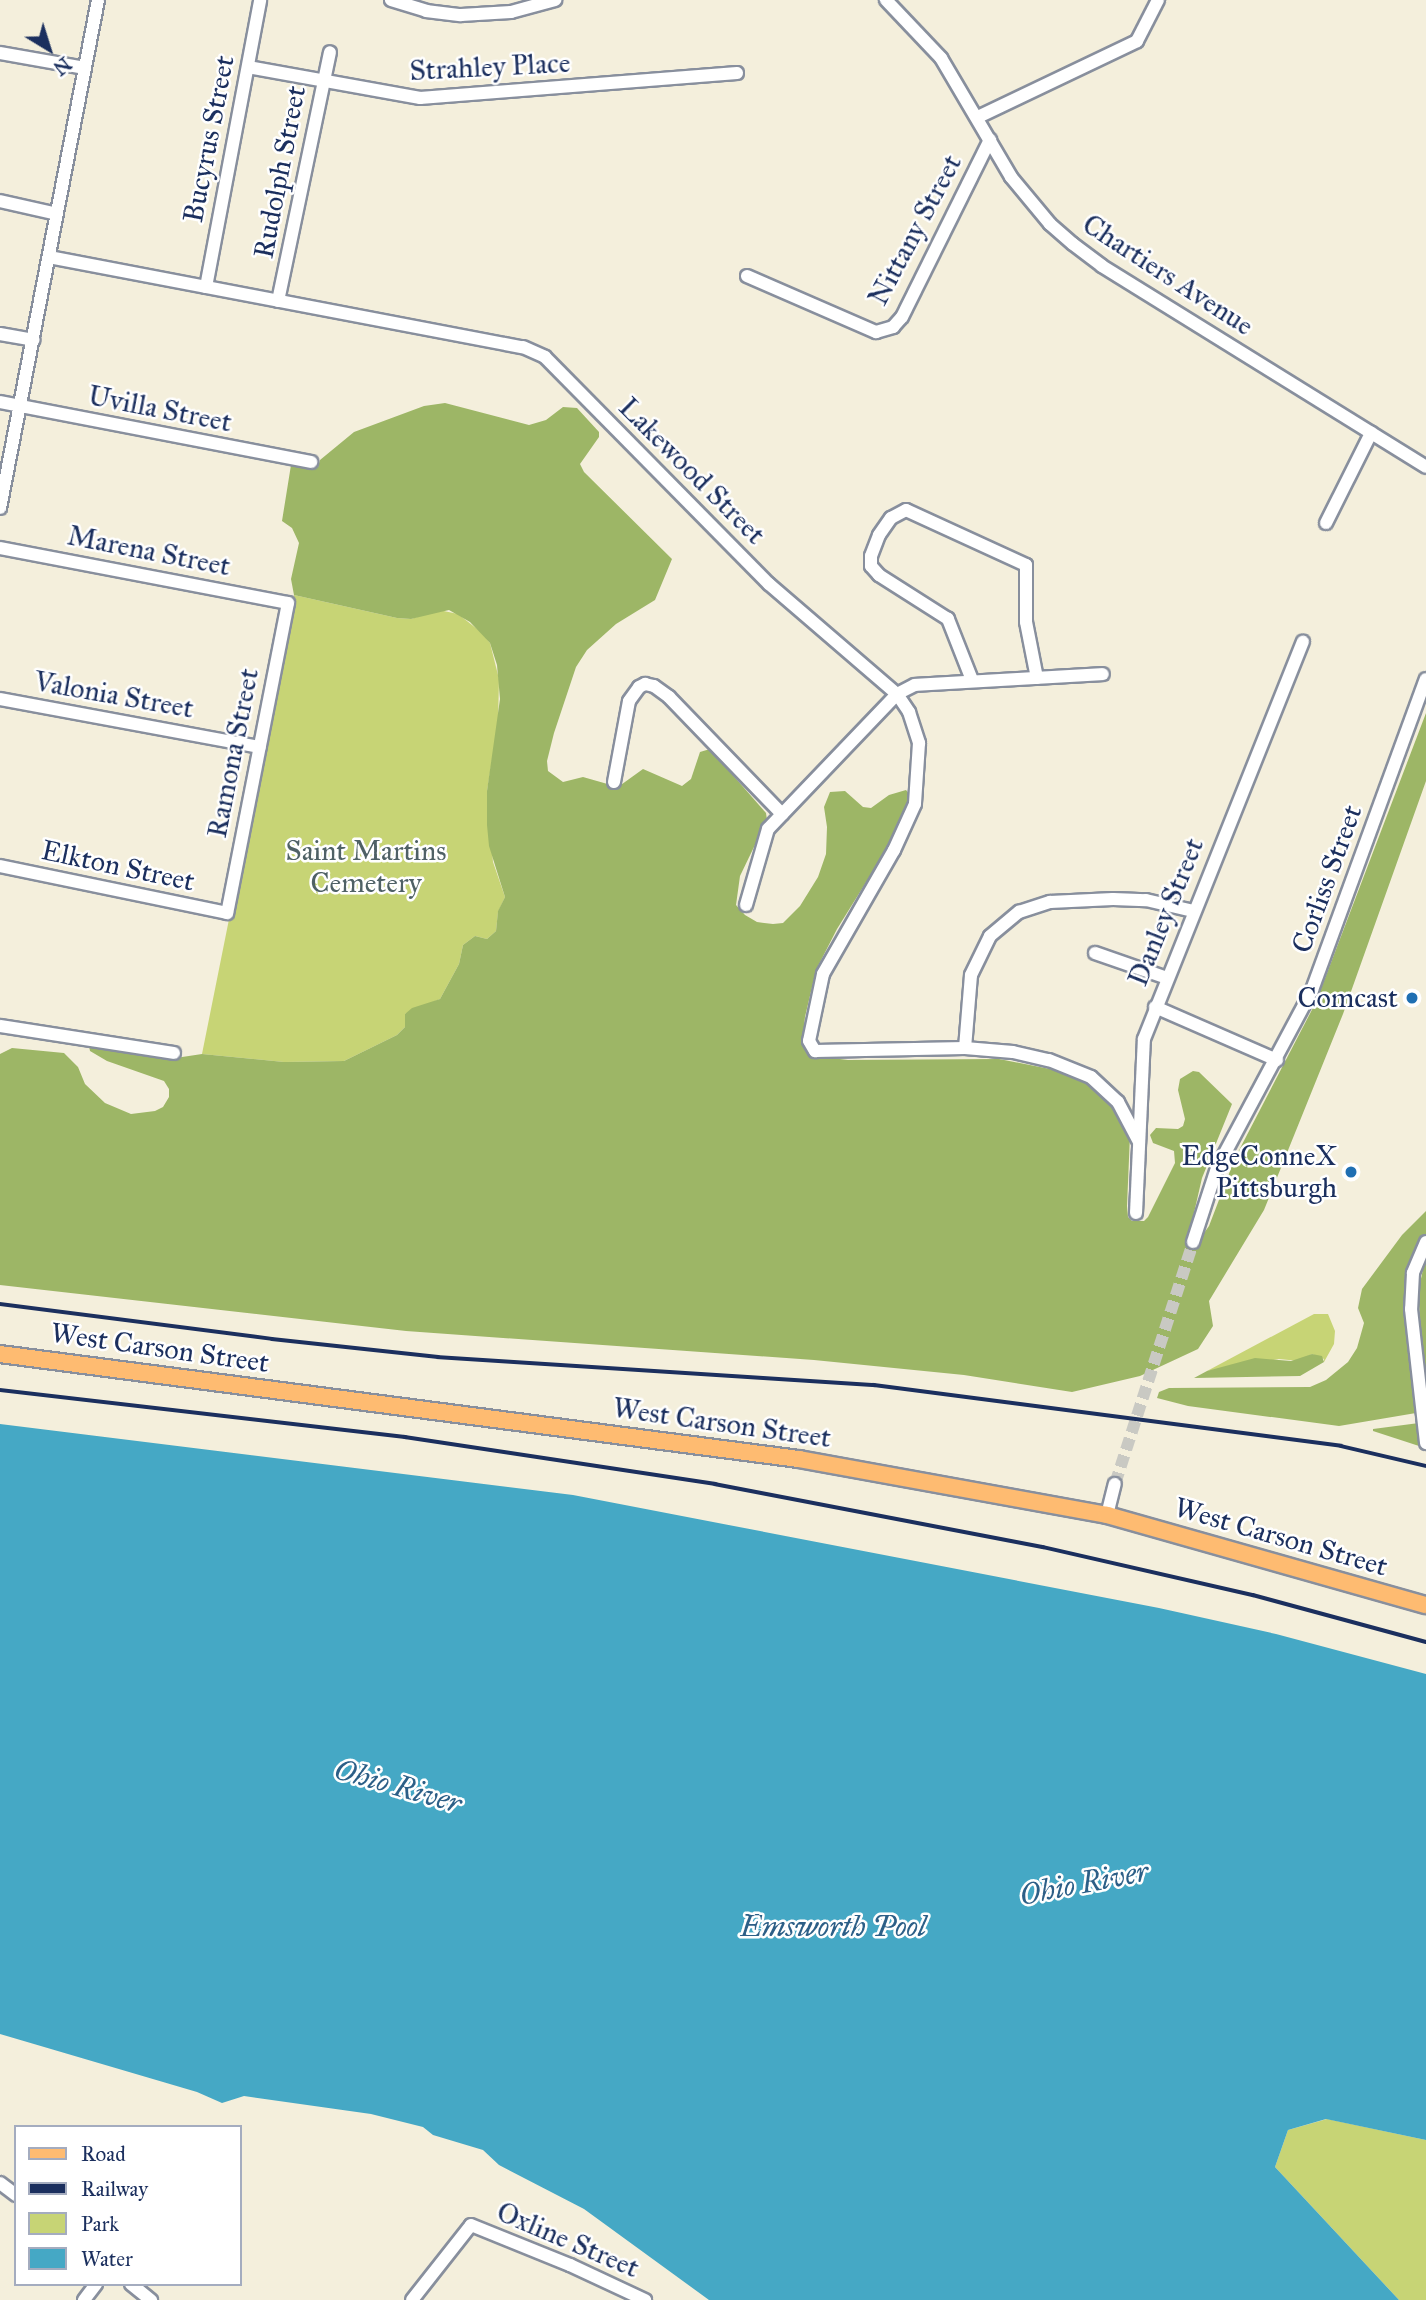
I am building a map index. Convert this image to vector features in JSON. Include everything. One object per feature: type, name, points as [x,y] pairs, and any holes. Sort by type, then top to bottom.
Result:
[{"type":"main road","name":"West Carson Street","points":[[0,1353],[799,1459],[1107,1515],[1426,1605]]},
{"type":"street","points":[[0,508],[98,0]]},
{"type":"street","name":"Bucyrus Street","points":[[206,287],[260,0]]},
{"type":"street","points":[[391,0],[426,11],[461,15],[511,12],[555,0]]},
{"type":"street","name":"Chartiers Avenue","points":[[886,0],[941,58],[1011,177],[1050,224],[1073,244],[1102,266],[1426,467]]},
{"type":"street","points":[[978,117],[1137,41],[1158,0]]},
{"type":"street","name":"Rudolph Street","points":[[278,301],[330,52]]},
{"type":"street","points":[[0,53],[85,68]]},
{"type":"street","name":"Strahley Place","points":[[248,67],[419,98],[737,73]]},
{"type":"street","name":"Nittany Street","points":[[747,276],[876,332],[893,327],[902,317],[990,140]]},
{"type":"street","points":[[0,201],[57,214]]},
{"type":"street","name":"Lakewood Street","points":[[49,257],[523,347],[545,357],[769,584],[897,694],[909,712],[919,743],[915,804],[894,850],[823,974],[809,1041],[815,1051],[965,1048]]},
{"type":"street","points":[[0,334],[33,340]]},
{"type":"street","name":"Uvilla Street","points":[[0,402],[311,462]]},
{"type":"street","points":[[1326,523],[1371,433]]},
{"type":"street","points":[[972,680],[948,619],[879,575],[871,566],[879,535],[891,518],[906,510],[1026,565],[1026,622],[1037,678]]},
{"type":"street","name":"Marena Street","points":[[0,548],[288,603]]},
{"type":"street","name":"Ramona Street","points":[[227,913],[288,603]]},
{"type":"street","name":"Danley Street","points":[[1136,1213],[1144,1039],[1239,795],[1256,764],[1303,642]]},
{"type":"street","points":[[746,905],[768,829],[897,694],[915,685],[1103,674]]},
{"type":"street","name":"Corliss Street","points":[[1193,1242],[1217,1168],[1245,1111],[1277,1060],[1312,990],[1426,679]]},
{"type":"street","points":[[614,782],[629,701],[639,687],[645,684],[654,686],[669,697],[782,814]]},
{"type":"street","name":"Valonia Street","points":[[0,699],[260,747]]},
{"type":"street","name":"Elkton Street","points":[[0,866],[227,913]]},
{"type":"street","points":[[1138,1140],[1118,1102],[1091,1077],[1049,1060],[1013,1052],[965,1048],[971,975],[990,936],[1008,920],[1032,906],[1070,899],[1146,900],[1193,911]]},
{"type":"street","points":[[1094,953],[1167,978]]},
{"type":"street","points":[[1155,1007],[1277,1060]]},
{"type":"street","points":[[0,1026],[174,1053]]},
{"type":"street","points":[[1426,1242],[1413,1273],[1411,1309],[1426,1443]]},
{"type":"street","points":[[1107,1515],[1115,1484]]},
{"type":"street","name":"Oxline Street","points":[[412,2300],[471,2225],[570,2265],[645,2300]]},
{"type":"street","points":[[134,2286],[151,2300]]},
{"type":"green space","points":[[445,403],[529,425],[546,420],[563,407],[577,408],[599,432],[599,437],[580,464],[584,472],[672,559],[655,600],[616,624],[587,650],[576,667],[554,733],[547,761],[548,771],[563,782],[583,777],[618,787],[643,769],[682,786],[691,779],[700,752],[710,749],[766,813],[767,820],[740,876],[736,905],[745,915],[757,922],[773,924],[783,923],[800,906],[818,877],[826,854],[827,827],[824,807],[830,792],[845,791],[863,807],[871,808],[889,795],[906,790],[910,795],[909,803],[891,842],[837,929],[816,970],[805,1017],[803,1037],[806,1050],[815,1056],[848,1060],[999,1059],[1050,1069],[1089,1084],[1112,1104],[1130,1135],[1127,1206],[1128,1217],[1132,1221],[1144,1221],[1148,1217],[1175,1163],[1174,1151],[1153,1143],[1150,1135],[1156,1128],[1178,1129],[1183,1126],[1185,1119],[1178,1090],[1180,1079],[1193,1071],[1199,1072],[1232,1104],[1202,1178],[1188,1239],[1199,1240],[1209,1226],[1235,1158],[1316,1002],[1426,713],[1426,781],[1343,1014],[1264,1210],[1209,1301],[1213,1326],[1198,1349],[1140,1376],[1072,1392],[964,1375],[814,1360],[406,1331],[0,1285],[0,1054],[12,1048],[64,1053],[78,1067],[85,1084],[105,1103],[131,1114],[155,1111],[163,1107],[169,1097],[169,1089],[164,1081],[107,1061],[90,1051],[89,1046],[169,1059],[202,1054],[284,1062],[344,1061],[397,1035],[405,1027],[405,1014],[412,1008],[440,999],[459,964],[463,945],[475,936],[487,939],[496,931],[498,911],[505,897],[489,846],[487,825],[487,791],[500,699],[497,665],[490,643],[470,622],[449,610],[411,619],[397,618],[294,595],[291,579],[299,543],[292,528],[282,521],[291,465],[318,467],[320,460],[354,432],[424,406]]},
{"type":"green space","name":"Saint Martins Cemetery","points":[[294,595],[397,618],[411,619],[439,610],[458,614],[481,632],[490,643],[499,679],[498,724],[487,791],[493,862],[505,897],[498,912],[496,931],[487,939],[475,936],[463,945],[459,964],[440,999],[405,1014],[405,1027],[397,1035],[344,1061],[284,1062],[202,1054]]},
{"type":"green space","points":[[1426,1211],[1426,1237],[1414,1250],[1406,1269],[1405,1317],[1416,1413],[1339,1426],[1188,1406],[1157,1398],[1159,1392],[1169,1388],[1310,1387],[1326,1380],[1348,1362],[1357,1348],[1364,1323],[1358,1308],[1362,1289],[1402,1235]]},
{"type":"green space","points":[[1426,1255],[1426,1391],[1418,1293]]},
{"type":"green space","points":[[1314,1314],[1328,1314],[1335,1331],[1334,1344],[1324,1362],[1324,1359],[1312,1354],[1299,1361],[1279,1359],[1207,1371]]},
{"type":"green space","points":[[1312,1354],[1322,1356],[1324,1362],[1300,1376],[1194,1378],[1207,1371],[1255,1358],[1291,1361]]},
{"type":"green space","points":[[1419,1423],[1419,1446],[1373,1431],[1373,1429]]},
{"type":"green space","points":[[1327,2119],[1426,2140],[1426,2300],[1399,2300],[1275,2167],[1288,2130]]},
{"type":"water","name":"Emsworth Pool","points":[[0,1424],[573,1495],[1159,1608],[1276,1634],[1426,1674],[1426,2140],[1326,2119],[1288,2130],[1275,2167],[1399,2300],[709,2300],[584,2209],[499,2165],[483,2150],[433,2135],[423,2127],[371,2114],[244,2096],[222,2103],[197,2092],[0,2034]]},
{"type":"tunnel","points":[[1115,1484],[1193,1242]]},
{"type":"railway","points":[[0,1304],[438,1357],[874,1385],[1341,1446],[1426,1466]]},
{"type":"railway","points":[[0,1390],[405,1437],[715,1484],[1043,1547],[1253,1595],[1426,1642]]},
{"type":"place","name":"Comcast","points":[[1412,998]]},
{"type":"place","name":"EdgeConneX Pittsburgh","points":[[1351,1172]]},
{"type":"water label","name":"Ohio River","points":[[398,1786]]},
{"type":"water label","name":"Ohio River","points":[[1084,1883]]}]
